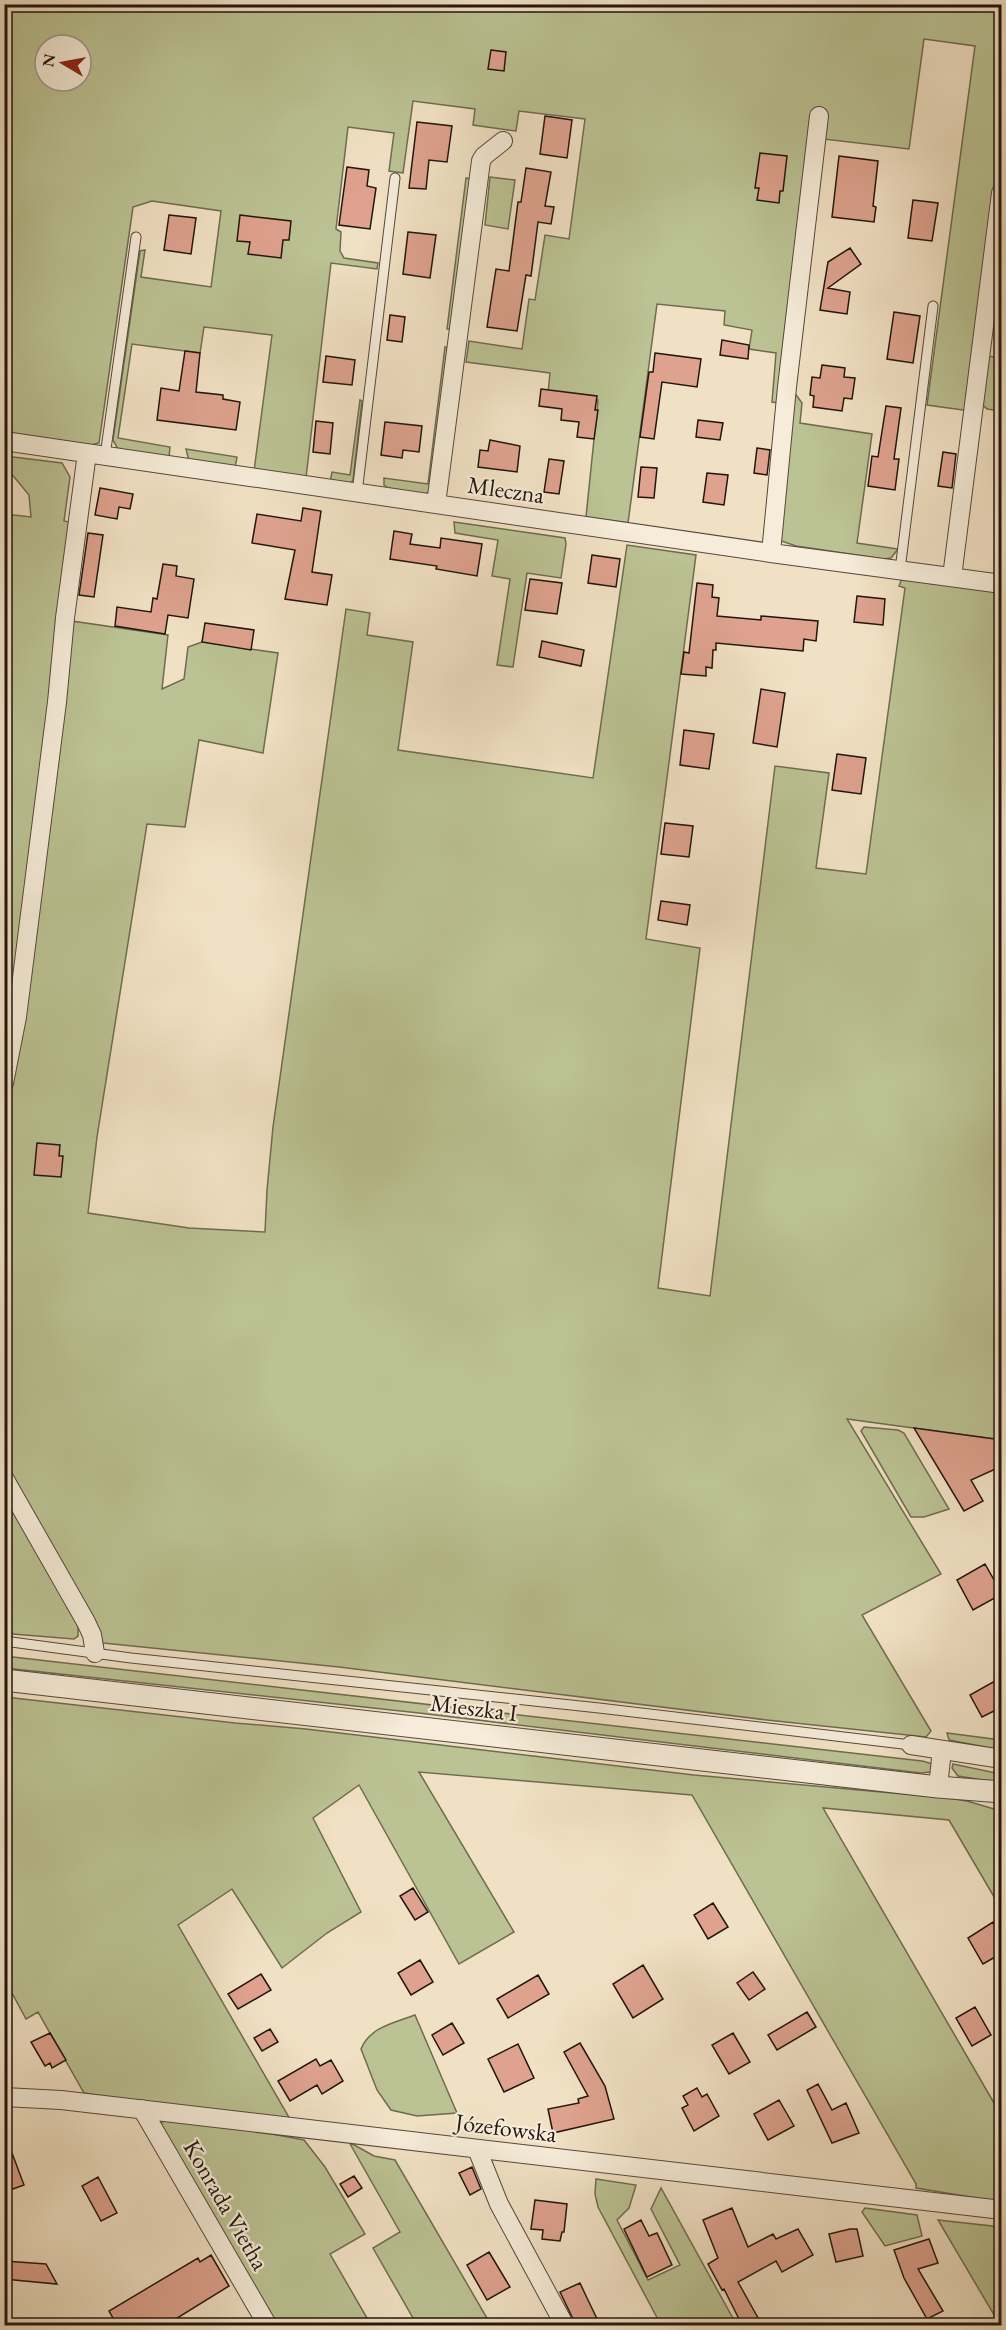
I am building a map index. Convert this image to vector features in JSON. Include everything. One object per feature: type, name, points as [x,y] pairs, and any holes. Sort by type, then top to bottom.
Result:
[{"type":"street","points":[[771,554],[787,387],[819,116]]},
{"type":"street","points":[[436,504],[482,161],[484,156],[503,141]]},
{"type":"street","points":[[952,577],[1001,193]]},
{"type":"street","name":"Mleczna","points":[[4,441],[771,554],[1002,584]]},
{"type":"street","points":[[4,1083],[17,1017],[87,453]]},
{"type":"street","points":[[4,1478],[86,1622],[92,1635],[95,1653]]},
{"type":"street","name":"Mieszka I","points":[[4,1680],[938,1787]]},
{"type":"street","points":[[911,1745],[1002,1759]]},
{"type":"street","points":[[938,1787],[942,1750]]},
{"type":"street","points":[[938,1787],[1002,1792]]},
{"type":"street","points":[[938,1787],[1002,1805]]},
{"type":"street","name":"Józefowska","points":[[4,2097],[61,2100],[142,2109],[1002,2210]]},
{"type":"street","name":"Konrada Vietha","points":[[142,2109],[268,2325]]},
{"type":"street","points":[[477,2149],[499,2204],[565,2325]]},
{"type":"lane","points":[[357,493],[395,178]]},
{"type":"lane","points":[[105,456],[136,237]]},
{"type":"lane","points":[[900,570],[933,306]]},
{"type":"lane","points":[[4,1641],[911,1745]]},
{"type":"green space","points":[[5,5],[1001,5],[1001,135],[970,411],[927,405],[975,46],[924,39],[909,149],[824,139],[794,392],[802,403],[800,423],[872,434],[857,543],[898,549],[891,558],[884,559],[796,546],[764,535],[779,403],[772,402],[776,353],[749,349],[752,330],[724,325],[725,311],[657,304],[628,523],[586,517],[598,400],[548,393],[550,373],[466,362],[469,341],[522,349],[529,299],[535,300],[545,235],[569,239],[585,119],[519,111],[516,131],[473,125],[475,109],[413,101],[403,173],[389,171],[394,133],[348,127],[336,229],[341,232],[340,251],[344,258],[378,263],[377,269],[331,263],[306,478],[254,471],[272,335],[204,327],[200,353],[132,344],[118,438],[170,447],[169,457],[118,449],[113,440],[140,251],[145,250],[141,277],[211,287],[221,211],[152,201],[133,207],[99,443],[91,445],[5,432]]},
{"type":"green space","points":[[490,177],[515,180],[508,229],[485,225]]},
{"type":"green space","points":[[466,178],[473,179],[453,330],[447,329]]},
{"type":"green space","points":[[445,347],[449,347],[431,489],[424,494],[388,488],[384,485],[384,478],[428,484]]},
{"type":"green space","points":[[988,356],[1001,358],[1001,411],[987,409],[981,403]]},
{"type":"green space","points":[[360,400],[362,401],[353,480],[351,483],[330,482],[332,472],[350,475]]},
{"type":"green space","points":[[186,449],[237,457],[235,468],[189,461]]},
{"type":"green space","points":[[5,456],[62,463],[70,477],[64,521],[69,522],[72,621],[168,635],[162,689],[184,679],[188,647],[202,642],[278,653],[263,753],[199,740],[185,827],[147,824],[97,1137],[88,1213],[189,1228],[265,1232],[273,1127],[346,609],[370,613],[367,635],[413,642],[398,750],[593,778],[627,545],[696,555],[646,939],[700,948],[658,1288],[710,1296],[775,766],[829,773],[816,868],[866,874],[905,588],[899,586],[901,581],[903,579],[1001,591],[1001,1440],[847,1419],[941,1574],[862,1615],[931,1731],[926,1737],[767,1720],[339,1667],[103,1643],[5,1464],[5,514],[31,517],[29,495],[5,466]]},
{"type":"green space","points":[[454,522],[565,538],[561,578],[527,573],[513,667],[497,665],[510,579],[492,576],[498,540],[455,533]]},
{"type":"green space","points":[[864,1427],[898,1430],[904,1433],[949,1509],[924,1517],[911,1517],[861,1431]]},
{"type":"green space","points":[[5,1493],[78,1623],[78,1636],[74,1639],[13,1634],[5,1620]]},
{"type":"green space","points":[[4,1656],[922,1761],[933,1764],[933,1770],[921,1773],[419,1713],[5,1668]]},
{"type":"green space","points":[[5,1697],[306,1729],[694,1775],[948,1798],[1001,1811],[1002,1902],[1000,1907],[949,1820],[823,1808],[1001,2115],[1001,2202],[916,2188],[916,2184],[692,1795],[419,1772],[514,1932],[459,1964],[359,1785],[313,1818],[361,1912],[327,1933],[282,1968],[232,1889],[178,1925],[294,2126],[84,2093],[38,2012],[26,2019],[5,1980]]},
{"type":"green space","points":[[947,1733],[1001,1740],[1001,1750],[949,1740]]},
{"type":"green space","points":[[953,1764],[1001,1774],[1001,1783],[958,1776],[952,1768]]},
{"type":"green space","points":[[415,2015],[457,2113],[417,2116],[391,2110],[377,2090],[361,2049],[370,2036],[377,2031],[391,2023]]},
{"type":"green space","points":[[164,2120],[244,2129],[304,2140],[325,2167],[365,2234],[330,2254],[371,2325],[277,2325],[162,2129],[161,2124]]},
{"type":"green space","points":[[349,2142],[374,2156],[395,2160],[491,2325],[417,2325],[373,2248],[400,2232]]},
{"type":"green space","points":[[596,2179],[636,2185],[629,2208],[617,2220],[648,2280],[680,2265],[651,2209],[661,2188],[735,2322],[724,2325],[661,2325],[598,2207],[595,2194]]},
{"type":"green space","points":[[865,2208],[917,2215],[922,2236],[885,2246],[862,2212]]},
{"type":"green space","points":[[938,2220],[1001,2227],[1001,2325],[1000,2325]]},
{"type":"building","points":[[491,50],[506,52],[504,71],[488,69]]},
{"type":"building","points":[[545,116],[572,120],[567,158],[540,154]]},
{"type":"building","points":[[417,122],[452,126],[447,162],[429,160],[426,189],[409,188]]},
{"type":"building","points":[[760,153],[787,156],[783,191],[780,191],[779,203],[757,200],[759,188],[755,188]]},
{"type":"building","points":[[839,156],[878,161],[873,206],[876,207],[874,222],[832,217]]},
{"type":"building","points":[[347,167],[369,170],[367,186],[376,188],[370,229],[339,225]]},
{"type":"building","points":[[526,168],[551,172],[545,206],[554,207],[551,224],[538,222],[531,276],[526,275],[517,331],[487,327],[496,269],[509,271],[518,202],[521,202]]},
{"type":"building","points":[[913,200],[938,203],[932,241],[908,238]]},
{"type":"building","points":[[169,215],[196,218],[191,254],[164,250]]},
{"type":"building","points":[[240,215],[291,221],[289,240],[283,240],[281,258],[248,254],[250,242],[237,241]]},
{"type":"building","points":[[408,232],[436,235],[430,278],[403,274]]},
{"type":"building","points":[[850,248],[861,264],[828,288],[850,292],[847,314],[820,310],[828,262]]},
{"type":"building","points":[[894,312],[920,316],[913,363],[887,359]]},
{"type":"building","points":[[390,315],[405,317],[402,342],[387,340]]},
{"type":"building","points":[[722,340],[749,345],[748,359],[720,355]]},
{"type":"building","points":[[185,351],[200,353],[196,392],[223,395],[223,399],[240,402],[236,430],[157,420],[161,388],[179,391]]},
{"type":"building","points":[[655,353],[701,359],[697,387],[662,382],[654,439],[640,437],[649,372],[653,372]]},
{"type":"building","points":[[326,356],[355,360],[352,385],[323,382]]},
{"type":"building","points":[[822,365],[845,368],[844,377],[855,378],[852,399],[844,398],[842,411],[813,407],[814,396],[810,395],[812,377],[820,378]]},
{"type":"building","points":[[541,389],[597,396],[595,410],[598,410],[594,439],[577,437],[579,422],[561,420],[562,409],[539,406]]},
{"type":"building","points":[[886,406],[901,408],[894,459],[899,459],[895,490],[868,486],[872,456],[878,457]]},
{"type":"building","points":[[698,420],[723,423],[720,440],[696,437]]},
{"type":"building","points":[[316,421],[333,423],[330,454],[313,452]]},
{"type":"building","points":[[385,422],[422,426],[419,452],[403,450],[402,458],[381,455]]},
{"type":"building","points":[[490,440],[520,446],[517,472],[478,467],[480,450],[488,451]]},
{"type":"building","points":[[757,448],[770,450],[767,475],[754,473]]},
{"type":"building","points":[[943,452],[956,454],[952,488],[938,486]]},
{"type":"building","points":[[549,459],[564,461],[559,494],[544,492]]},
{"type":"building","points":[[641,467],[657,468],[654,498],[638,497]]},
{"type":"building","points":[[707,473],[728,475],[724,505],[703,502]]},
{"type":"building","points":[[100,488],[133,494],[130,509],[119,507],[117,519],[95,515]]},
{"type":"building","points":[[303,508],[321,511],[312,572],[332,575],[327,605],[285,599],[295,550],[252,543],[257,514],[301,521]]},
{"type":"building","points":[[394,531],[412,534],[410,544],[440,548],[441,538],[482,544],[477,576],[436,569],[437,566],[390,559]]},
{"type":"building","points":[[88,533],[103,535],[94,597],[79,595]]},
{"type":"building","points":[[592,555],[620,559],[616,587],[588,583]]},
{"type":"building","points":[[163,564],[177,566],[176,576],[194,579],[188,618],[168,615],[165,634],[115,626],[117,607],[151,612],[153,598],[157,599]]},
{"type":"building","points":[[530,579],[562,583],[557,614],[525,610]]},
{"type":"building","points":[[697,583],[713,585],[712,597],[719,598],[717,616],[761,620],[761,616],[818,621],[816,641],[804,639],[803,651],[716,643],[716,650],[713,650],[712,668],[706,667],[706,676],[681,674],[684,652],[689,653]]},
{"type":"building","points":[[857,596],[885,599],[883,625],[854,622]]},
{"type":"building","points":[[205,623],[254,630],[251,650],[202,642]]},
{"type":"building","points":[[542,641],[584,650],[581,666],[539,657]]},
{"type":"building","points":[[761,689],[785,693],[777,747],[753,743]]},
{"type":"building","points":[[684,730],[714,734],[709,769],[680,765]]},
{"type":"building","points":[[837,754],[866,758],[861,794],[832,790]]},
{"type":"building","points":[[665,823],[693,826],[689,857],[661,854]]},
{"type":"building","points":[[661,901],[690,905],[687,925],[658,920]]},
{"type":"building","points":[[37,1143],[60,1145],[59,1156],[63,1156],[61,1177],[34,1175]]},
{"type":"building","points":[[914,1428],[1002,1440],[1002,1466],[971,1480],[983,1501],[964,1511]]},
{"type":"building","points":[[985,1564],[1002,1594],[973,1610],[957,1580]]},
{"type":"building","points":[[1002,1677],[1002,1707],[982,1717],[970,1695]]},
{"type":"building","points":[[413,1888],[428,1912],[415,1920],[400,1896]]},
{"type":"building","points":[[713,1903],[728,1927],[708,1939],[694,1915]]},
{"type":"building","points":[[993,1922],[1002,1937],[1002,1953],[983,1964],[968,1938]]},
{"type":"building","points":[[420,1960],[433,1982],[411,1995],[398,1973]]},
{"type":"building","points":[[643,1965],[663,1999],[633,2018],[613,1984]]},
{"type":"building","points":[[753,1972],[765,1989],[749,2000],[737,1983]]},
{"type":"building","points":[[261,1974],[271,1990],[238,2009],[228,1994]]},
{"type":"building","points":[[538,1975],[549,1994],[508,2018],[497,1999]]},
{"type":"building","points":[[975,2007],[991,2035],[972,2046],[956,2018]]},
{"type":"building","points":[[807,2012],[816,2027],[777,2050],[768,2035]]},
{"type":"building","points":[[452,2023],[464,2043],[443,2055],[432,2035]]},
{"type":"building","points":[[270,2029],[278,2042],[262,2051],[254,2038]]},
{"type":"building","points":[[50,2033],[66,2060],[52,2068],[50,2063],[45,2066],[31,2042]]},
{"type":"building","points":[[733,2033],[750,2062],[729,2074],[712,2045]]},
{"type":"building","points":[[580,2043],[605,2086],[614,2119],[553,2133],[548,2109],[579,2103],[578,2099],[588,2096],[564,2052]]},
{"type":"building","points":[[518,2044],[534,2078],[504,2092],[488,2059]]},
{"type":"building","points":[[316,2059],[320,2066],[331,2060],[343,2081],[322,2094],[317,2085],[290,2101],[278,2081]]},
{"type":"building","points":[[818,2084],[832,2110],[846,2103],[859,2133],[832,2143],[807,2090]]},
{"type":"building","points":[[697,2088],[702,2097],[707,2094],[719,2116],[694,2131],[682,2108],[688,2105],[683,2096]]},
{"type":"building","points":[[779,2100],[794,2126],[768,2140],[754,2114]]},
{"type":"building","points":[[4,2137],[6,2137],[24,2185],[10,2190],[4,2176]]},
{"type":"building","points":[[472,2167],[481,2189],[470,2195],[459,2173]]},
{"type":"building","points":[[354,2176],[362,2188],[348,2197],[340,2184]]},
{"type":"building","points":[[98,2177],[117,2213],[101,2221],[82,2186]]},
{"type":"building","points":[[535,2200],[567,2204],[564,2232],[562,2232],[560,2241],[542,2239],[543,2230],[531,2229]]},
{"type":"building","points":[[732,2208],[748,2247],[773,2234],[776,2239],[798,2229],[813,2255],[782,2272],[776,2261],[738,2282],[762,2325],[742,2325],[724,2289],[722,2290],[708,2264],[718,2258],[703,2220]]},
{"type":"building","points":[[641,2220],[649,2236],[657,2233],[672,2265],[647,2277],[624,2229]]},
{"type":"building","points":[[857,2229],[863,2256],[836,2262],[829,2234]]},
{"type":"building","points":[[929,2239],[938,2263],[918,2269],[943,2311],[927,2319],[904,2278],[894,2250]]},
{"type":"building","points":[[489,2252],[510,2287],[487,2300],[467,2265]]},
{"type":"building","points":[[211,2255],[229,2286],[166,2325],[117,2325],[109,2311],[198,2258],[200,2262]]},
{"type":"building","points":[[4,2261],[46,2264],[57,2284],[4,2279]]},
{"type":"building","points":[[580,2283],[600,2325],[576,2325],[560,2292]]}]
